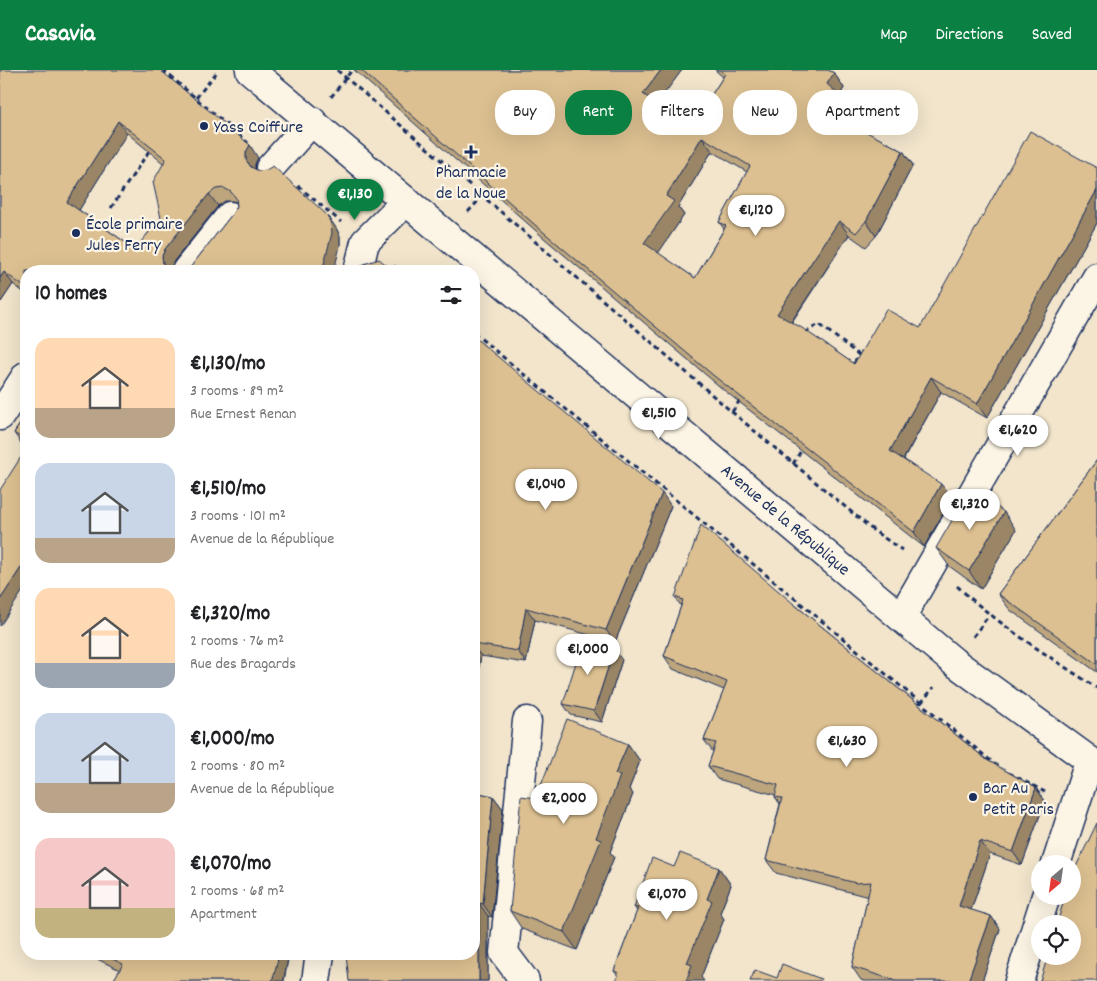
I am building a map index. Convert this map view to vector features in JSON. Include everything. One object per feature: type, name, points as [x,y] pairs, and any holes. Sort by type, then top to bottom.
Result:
[{"type":"main road","name":"Avenue de la République","points":[[252,71],[902,616],[954,662],[1093,764]]},
{"type":"main road","points":[[270,168],[312,121]]},
{"type":"main road","points":[[359,265],[365,242],[406,201]]},
{"type":"main road","points":[[191,265],[230,216]]},
{"type":"main road","points":[[902,616],[1097,277]]},
{"type":"main road","points":[[0,416],[20,385]]},
{"type":"main road","points":[[525,981],[504,953],[527,721]]},
{"type":"main road","points":[[1059,855],[1072,812],[1093,764]]},
{"type":"main road","points":[[1019,981],[1043,905]]},
{"type":"path","points":[[196,98],[219,70]]},
{"type":"path","points":[[337,70],[732,412],[874,530],[931,566],[1011,632],[1097,688]]},
{"type":"path","points":[[184,100],[189,92]]},
{"type":"path","points":[[110,208],[152,146]]},
{"type":"path","points":[[448,235],[496,181]]},
{"type":"path","points":[[803,334],[819,324],[860,354],[849,371]]},
{"type":"path","points":[[480,338],[998,768]]},
{"type":"path","points":[[732,412],[743,395]]},
{"type":"path","points":[[793,464],[803,447]]},
{"type":"path","points":[[973,758],[977,750]]},
{"type":"path","points":[[1007,772],[1051,794],[1059,806],[1072,812]]},
{"type":"building","points":[[0,70],[160,70],[250,145],[246,152],[246,160],[251,167],[259,171],[273,166],[327,215],[331,224],[332,233],[324,265],[192,265],[237,206],[236,198],[231,192],[224,188],[216,189],[209,194],[165,249],[162,256],[164,265],[20,265],[20,284],[4,272],[0,278]],"holes":[[[118,121],[166,159],[153,182],[161,218],[135,249],[67,202]]]},
{"type":"building","points":[[361,70],[661,70],[646,90],[642,90],[642,135],[723,135],[723,90],[715,90],[725,74],[720,70],[828,70],[834,73],[827,84],[834,90],[807,90],[807,135],[872,135],[903,151],[866,221],[856,233],[839,221],[777,314],[802,328],[854,364],[886,309],[920,328],[1030,131],[1097,168],[1097,190],[977,404],[931,377],[890,451],[941,484],[914,532],[714,376],[534,224]],"holes":[[[702,137],[750,166],[719,222],[726,226],[695,278],[644,243],[674,201],[666,196]]]},
{"type":"building","points":[[379,259],[386,265],[363,265]]},
{"type":"building","points":[[480,342],[662,493],[606,630],[526,608],[518,651],[480,645]]},
{"type":"building","points":[[20,424],[20,437],[14,433]]},
{"type":"building","points":[[20,458],[20,569],[0,600],[0,490]]},
{"type":"building","points":[[1097,460],[1097,664],[998,594]]},
{"type":"building","points":[[980,495],[1004,512],[969,571],[936,548],[965,498],[974,504]]},
{"type":"building","points":[[701,525],[795,605],[987,760],[1036,788],[1013,852],[980,841],[959,906],[991,916],[968,981],[894,981],[852,967],[871,882],[856,883],[766,860],[782,798],[775,797],[778,785],[708,766],[716,743],[704,740],[727,682],[664,656],[683,600],[675,597]]},
{"type":"building","points":[[583,640],[614,649],[594,711],[563,704]]},
{"type":"building","points":[[567,719],[628,744],[615,774],[620,776],[596,838],[601,840],[564,932],[510,911],[521,796],[536,798]]},
{"type":"building","points":[[480,793],[493,796],[483,904],[480,903]]},
{"type":"building","points":[[1097,823],[1097,981],[1040,981],[1045,965],[1081,965],[1081,915],[1060,915],[1062,905],[1081,905],[1081,856]]},
{"type":"building","points":[[680,853],[719,868],[707,899],[712,901],[687,963],[692,965],[686,981],[616,981],[619,973],[614,971],[638,908],[634,907],[652,858],[674,867]]},
{"type":"building","points":[[115,960],[277,960],[272,981],[113,981],[123,964]]},
{"type":"building","points":[[347,960],[479,960],[479,981],[349,981]]},
{"type":"building","points":[[782,964],[821,979],[820,981],[750,981],[755,970],[777,978]]},
{"type":"place","name":"Yass Coiffure","points":[[204,126]]},
{"type":"place","name":"Pharmacie de la Noue","points":[[471,152]]},
{"type":"place","name":"École primaire Jules Ferry","points":[[76,233]]},
{"type":"place","name":"Bar Au Petit Paris","points":[[973,797]]}]
